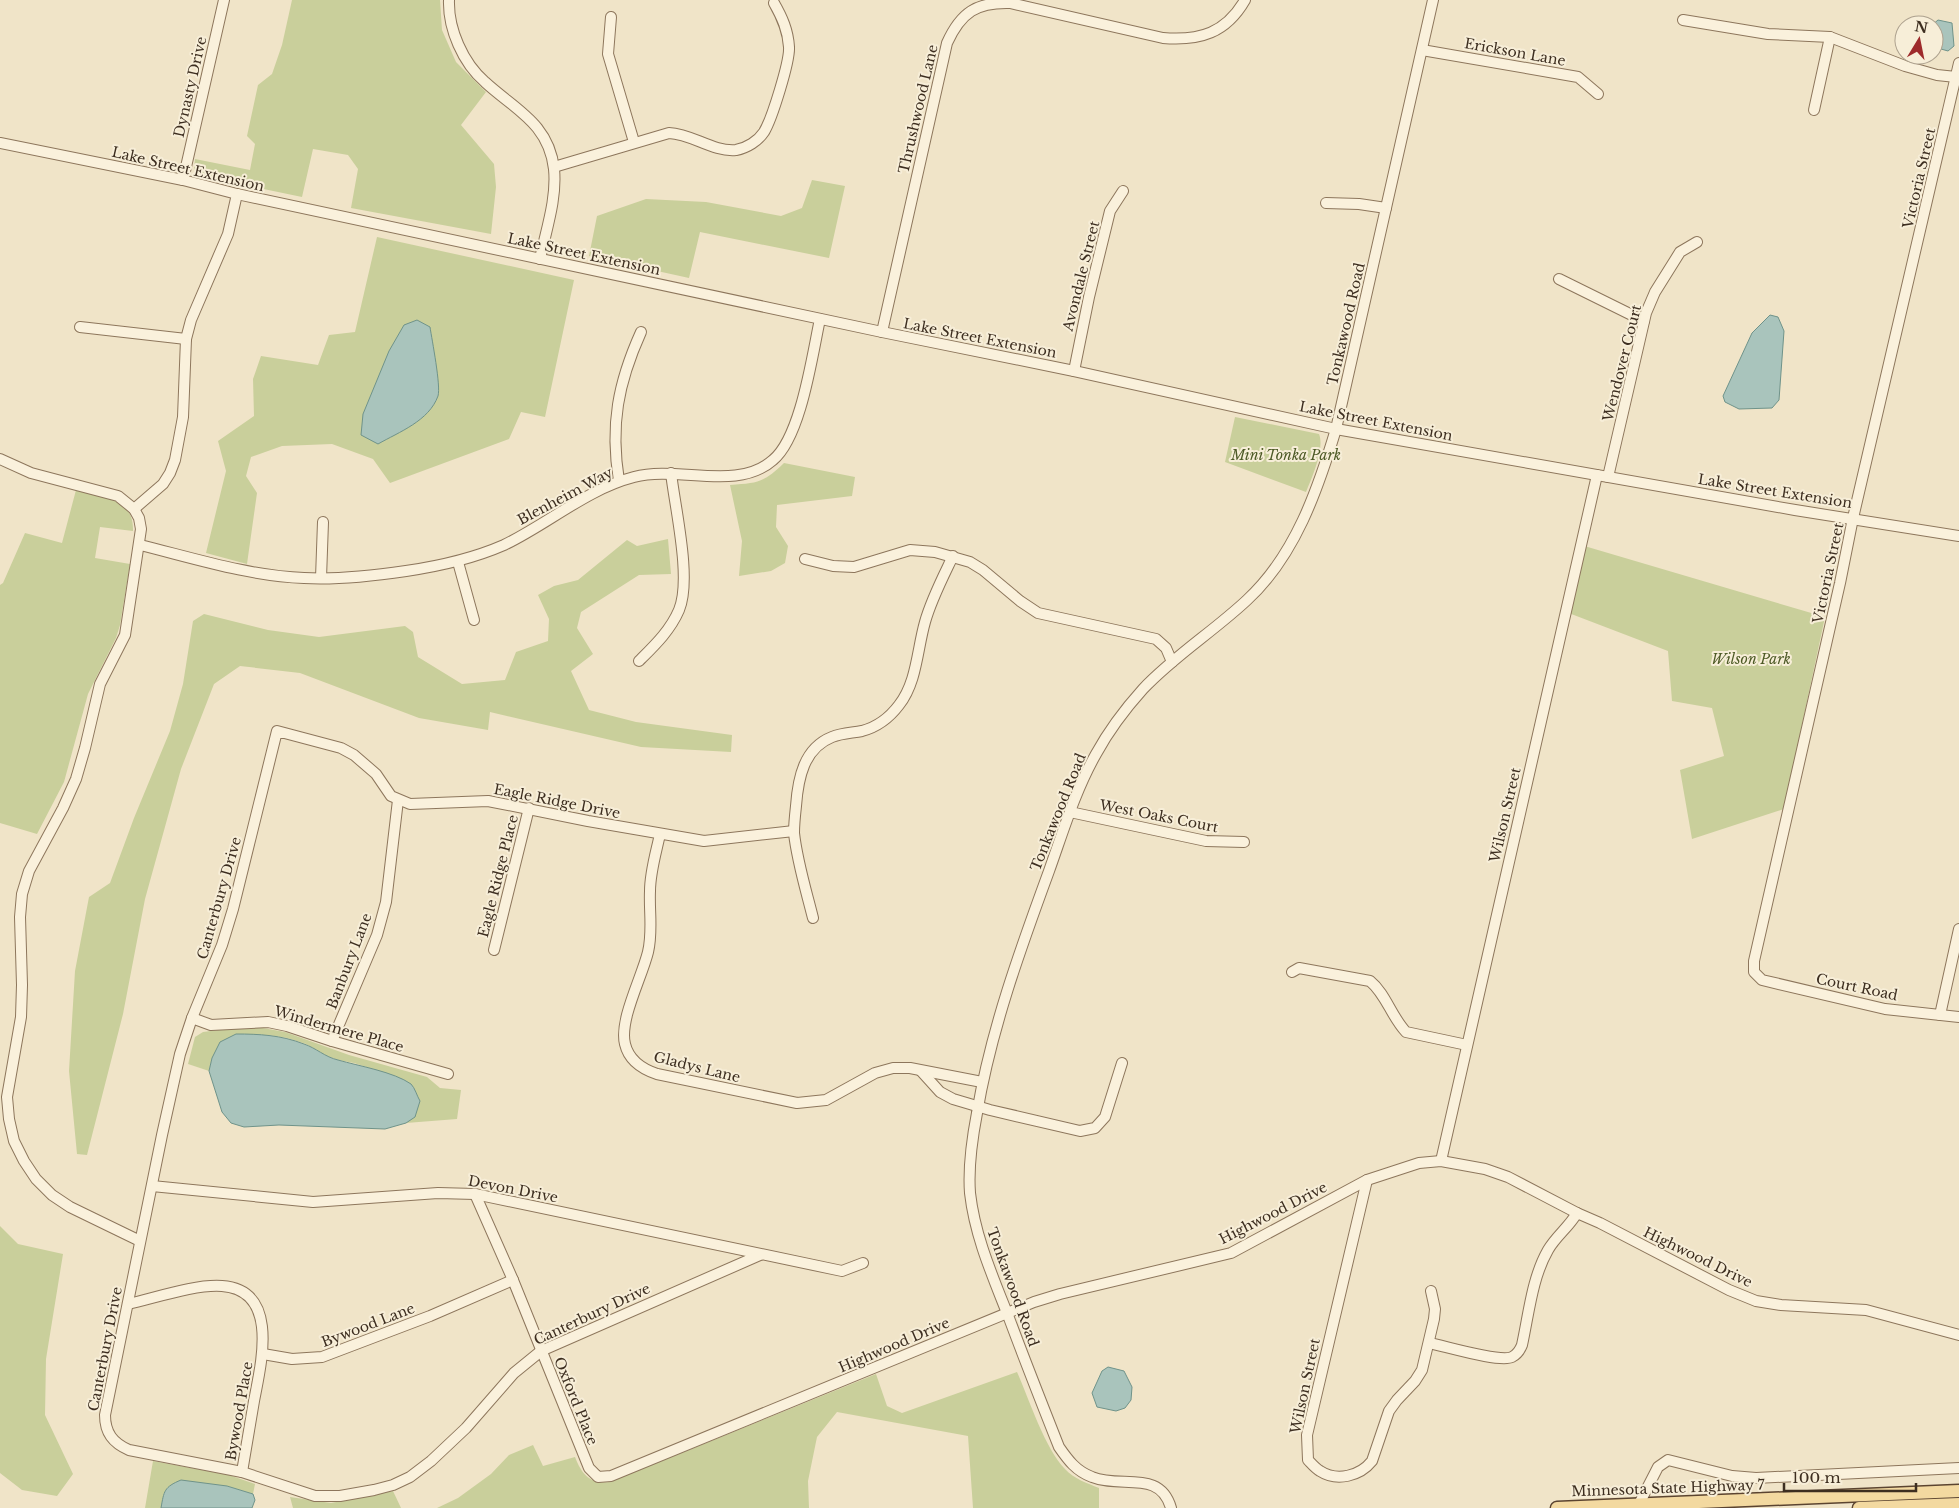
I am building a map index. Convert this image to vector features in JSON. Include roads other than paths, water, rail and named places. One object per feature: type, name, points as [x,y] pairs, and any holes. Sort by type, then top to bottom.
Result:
[{"type":"main road","name":"Minnesota State Highway 7","points":[[1557,1508],[1959,1491]]},
{"type":"main road","points":[[1859,1508],[1959,1504]]},
{"type":"street","name":"Dynasty Drive","points":[[183,180],[224,0]]},
{"type":"street","points":[[449,0],[451,22],[463,53],[483,80],[530,118],[548,148],[554,167],[553,199],[540,259]]},
{"type":"street","name":"Thrushwood Lane","points":[[882,332],[947,43],[960,20],[971,10],[983,5],[996,2],[1010,3],[1164,38],[1197,38],[1212,32],[1232,18],[1245,0]]},
{"type":"street","name":"Tonkawood Road","points":[[1171,1508],[1166,1495],[1157,1487],[1142,1482],[1098,1480],[1084,1474],[1070,1463],[1059,1447],[980,1244],[970,1193],[970,1156],[982,1082],[1006,995],[1070,812],[1096,754],[1119,720],[1143,690],[1172,662],[1250,598],[1272,571],[1294,538],[1313,496],[1336,429],[1433,0]]},
{"type":"street","points":[[554,167],[669,132],[688,136],[725,150],[737,150],[758,140],[765,131],[769,121],[789,49],[787,32],[774,3]]},
{"type":"street","points":[[611,17],[608,54],[634,142]]},
{"type":"street","points":[[1684,20],[1768,34],[1830,37],[1905,66],[1937,75],[1956,77]]},
{"type":"street","points":[[1814,110],[1830,37]]},
{"type":"street","name":"Erickson Lane","points":[[1422,50],[1578,77],[1598,94]]},
{"type":"street","name":"Victoria Street","points":[[1754,972],[1754,961],[1959,63]]},
{"type":"street","name":"Lake Street Extension","points":[[0,143],[183,180],[237,194],[820,319],[1074,371],[1336,429],[1795,510],[1959,536]]},
{"type":"street","name":"Avondale Street","points":[[1074,371],[1089,297],[1110,211],[1123,191]]},
{"type":"street","points":[[134,509],[163,484],[175,460],[183,417],[186,339],[198,300],[228,234],[237,194]]},
{"type":"street","points":[[1326,203],[1359,204],[1386,208]]},
{"type":"street","name":"Wendover Court","points":[[1608,477],[1644,322],[1656,292],[1680,252],[1697,242]]},
{"type":"street","points":[[1559,278],[1644,322]]},
{"type":"street","name":"Blenheim Way","points":[[140,545],[274,575],[303,578],[365,577],[458,562],[504,545],[619,481],[656,473],[739,476],[750,474],[773,460],[791,438],[797,421],[820,319]]},
{"type":"street","points":[[80,327],[186,339]]},
{"type":"street","points":[[619,481],[616,460],[616,407],[622,381],[641,332]]},
{"type":"street","points":[[1,463],[40,476],[118,496],[134,509],[139,518],[141,529],[140,545],[124,635],[117,653],[100,684],[76,779],[63,808],[29,871],[22,894],[20,917],[22,985],[20,1017],[7,1097],[14,1141],[36,1179],[52,1195],[73,1209],[140,1241]]},
{"type":"street","points":[[639,661],[671,625],[680,608],[684,590],[684,571],[671,473]]},
{"type":"street","name":"Wilson Street","points":[[1441,1161],[1597,475]]},
{"type":"street","points":[[321,578],[323,522]]},
{"type":"street","points":[[805,560],[848,567],[910,550],[953,556],[970,562],[983,570],[1020,601],[1038,612],[1156,639],[1166,648],[1172,662]]},
{"type":"street","points":[[813,918],[794,831],[797,794],[802,769],[815,748],[824,740],[876,725],[900,705],[908,692],[926,616],[953,556]]},
{"type":"street","points":[[458,562],[474,620]]},
{"type":"street","name":"Canterbury Drive","points":[[398,800],[391,796],[376,774],[354,755],[341,748],[277,731],[233,908],[180,1054],[140,1241],[106,1415],[108,1433],[120,1446],[129,1450],[242,1472],[303,1493],[328,1497],[340,1496],[393,1485],[410,1476],[449,1445],[514,1373],[541,1351],[760,1255]]},
{"type":"street","name":"Eagle Ridge Drive","points":[[398,800],[422,805],[488,801],[704,841],[794,831]]},
{"type":"street","name":"Banbury Lane","points":[[332,1041],[377,935],[386,902],[398,800]]},
{"type":"street","name":"Eagle Ridge Place","points":[[494,950],[529,808]]},
{"type":"street","name":"West Oaks Court","points":[[1070,812],[1206,841],[1244,842]]},
{"type":"street","name":"Gladys Lane","points":[[660,834],[651,878],[651,938],[645,965],[625,1027],[625,1044],[634,1061],[640,1066],[657,1074],[797,1103],[816,1102],[830,1098],[885,1070],[902,1067],[982,1082]]},
{"type":"street","points":[[1940,1015],[1959,929]]},
{"type":"street","points":[[1292,972],[1299,968],[1370,981],[1378,988],[1398,1024],[1406,1032],[1467,1046]]},
{"type":"street","name":"Court Road","points":[[1754,972],[1762,980],[1884,1008],[1959,1017]]},
{"type":"street","name":"Windermere Place","points":[[192,1018],[211,1025],[268,1022],[287,1026],[332,1041],[448,1074]]},
{"type":"street","points":[[921,1071],[946,1096],[978,1106],[1080,1131],[1088,1131],[1100,1124],[1105,1117],[1122,1063]]},
{"type":"street","name":"Highwood Drive","points":[[598,1476],[611,1476],[1006,1313],[1060,1294],[1231,1253],[1367,1180],[1418,1163],[1441,1161],[1485,1169],[1508,1177],[1729,1290],[1756,1301],[1781,1305],[1866,1310],[1959,1335]]},
{"type":"street","name":"Wilson Street","points":[[1367,1180],[1307,1436],[1308,1460],[1320,1471],[1332,1476],[1353,1475],[1367,1468],[1377,1449],[1389,1411],[1422,1370],[1430,1343],[1435,1309],[1430,1291]]},
{"type":"street","name":"Devon Drive","points":[[152,1186],[312,1202],[438,1193],[475,1194],[842,1271],[863,1263]]},
{"type":"street","name":"Oxford Place","points":[[475,1194],[588,1468],[598,1476]]},
{"type":"street","points":[[1430,1343],[1500,1359],[1514,1356],[1519,1352],[1542,1260],[1557,1236],[1571,1224],[1577,1213]]},
{"type":"street","name":"Bywood Lane","points":[[263,1354],[292,1359],[322,1358],[430,1316],[512,1280]]},
{"type":"street","points":[[128,1304],[211,1286],[224,1286],[235,1289],[246,1296],[258,1311],[263,1328],[263,1354]]},
{"type":"street","name":"Bywood Place","points":[[242,1472],[263,1354]]},
{"type":"street","points":[[1639,1504],[1658,1468],[1668,1460],[1732,1476],[1756,1478],[1959,1468]]},
{"type":"water","points":[[1944,21],[1952,23],[1954,46],[1948,51],[1944,50]]},
{"type":"water","points":[[1770,315],[1778,317],[1784,331],[1779,400],[1772,408],[1739,409],[1725,402],[1723,396],[1752,333]]},
{"type":"water","points":[[417,320],[430,327],[437,373],[438,396],[434,405],[421,419],[378,444],[361,435],[363,414],[389,351],[404,325]]},
{"type":"water","points":[[236,1034],[262,1035],[295,1041],[333,1059],[386,1073],[404,1080],[411,1084],[420,1101],[415,1117],[406,1123],[385,1129],[279,1125],[244,1127],[231,1123],[222,1112],[209,1071],[212,1058],[220,1042]]},
{"type":"water","points":[[1108,1367],[1124,1371],[1132,1387],[1131,1400],[1125,1408],[1116,1411],[1097,1407],[1092,1393],[1102,1371]]},
{"type":"water","points":[[181,1480],[227,1486],[253,1494],[255,1500],[252,1508],[161,1508],[163,1497],[168,1487]]},
{"type":"park label","name":"Mini Tonka Park","points":[[1286,455]]},
{"type":"park label","name":"Wilson Park","points":[[1751,659]]}]
